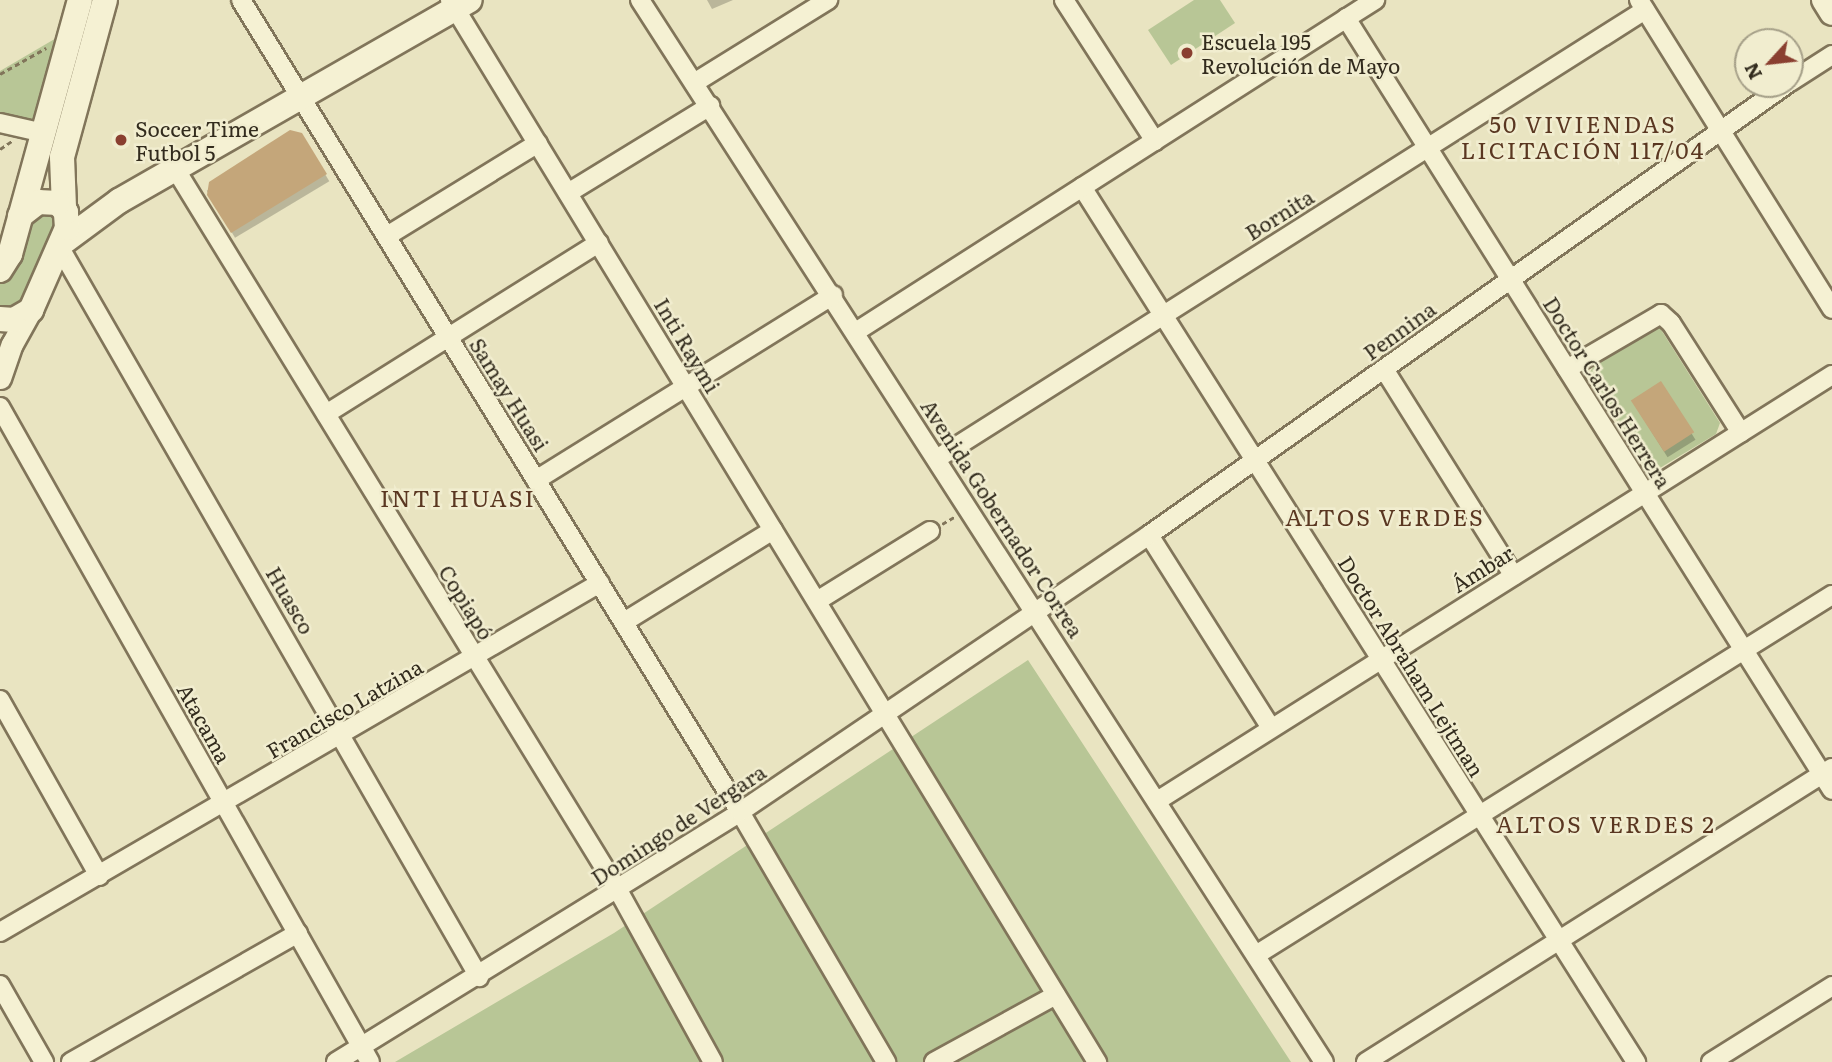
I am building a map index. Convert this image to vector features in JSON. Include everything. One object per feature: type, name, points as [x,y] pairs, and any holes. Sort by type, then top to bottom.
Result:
[{"type":"main road","points":[[3,264],[20,216],[80,0]]},
{"type":"main road","points":[[0,319],[14,320],[31,310],[67,228],[62,157],[105,0]]},
{"type":"main road","points":[[1824,0],[1832,13]]},
{"type":"main road","points":[[61,246],[119,201],[459,3]]},
{"type":"main road","points":[[20,216],[38,202],[81,210],[119,201]]},
{"type":"street","name":"Samay Huasi","points":[[242,0],[740,812],[886,1062]]},
{"type":"street","name":"Avenida Gobernador Correa","points":[[640,0],[857,331],[1324,1062]]},
{"type":"street","points":[[694,83],[828,0]]},
{"type":"street","points":[[1064,0],[1154,141]]},
{"type":"street","points":[[857,331],[1375,0]]},
{"type":"street","name":"Inti Raymi","points":[[459,3],[598,243],[1097,1062]]},
{"type":"street","points":[[1642,5],[1832,309]]},
{"type":"street","name":"Bornita","points":[[938,458],[1162,314],[1428,149],[1642,5]]},
{"type":"street","name":"Doctor Carlos Herrera","points":[[1346,19],[1744,650],[1827,771],[1832,790]]},
{"type":"street","name":"Pennina","points":[[1804,73],[1832,55]]},
{"type":"street","name":"Pennina","points":[[1037,612],[1766,98]]},
{"type":"street","points":[[568,193],[709,106]]},
{"type":"street","points":[[0,123],[44,133]]},
{"type":"street","points":[[387,236],[538,143]]},
{"type":"street","name":"Copiapó","points":[[176,170],[618,890],[713,1062]]},
{"type":"street","name":"Doctor Abraham Lejtman","points":[[1082,187],[1636,1062]]},
{"type":"street","points":[[326,414],[598,243]]},
{"type":"street","name":"Huasco","points":[[61,246],[480,976]]},
{"type":"street","points":[[536,480],[833,295]]},
{"type":"street","points":[[0,378],[31,310]]},
{"type":"street","points":[[1567,369],[1661,314],[1741,433]]},
{"type":"street","points":[[1384,369],[1514,576]]},
{"type":"street","name":"Ámbar","points":[[1157,801],[1832,375]]},
{"type":"street","name":"Atacama","points":[[0,407],[366,1054]]},
{"type":"street","points":[[624,622],[773,530]]},
{"type":"street","points":[[817,601],[930,531]]},
{"type":"street","points":[[1149,535],[1271,728]]},
{"type":"street","name":"Francisco Latzina","points":[[0,932],[476,659],[600,583]]},
{"type":"street","points":[[1256,955],[1832,595]]},
{"type":"street","name":"Domingo de Vergara","points":[[336,1062],[366,1054],[480,976],[740,812],[1037,612]]},
{"type":"street","points":[[0,700],[99,876]]},
{"type":"street","points":[[1366,1062],[1827,771]]},
{"type":"street","points":[[71,1062],[298,933]]},
{"type":"street","points":[[0,985],[44,1062]]},
{"type":"street","points":[[1711,1062],[1832,986]]},
{"type":"street","points":[[934,1062],[1056,995]]},
{"type":"path","points":[[0,74],[71,33]]},
{"type":"path","points":[[930,531],[970,507]]},
{"type":"green space","points":[[1194,0],[1220,0],[1235,23],[1171,65],[1148,30]]},
{"type":"green space","points":[[58,37],[38,117],[28,122],[0,115],[0,71]]},
{"type":"green space","points":[[37,211],[60,216],[20,307],[0,309],[0,281],[28,240]]},
{"type":"green space","points":[[1660,328],[1720,423],[1716,434],[1655,471],[1643,465],[1589,374],[1596,362],[1648,329]]},
{"type":"green space","points":[[1028,660],[1291,1062],[395,1062],[614,933]]},
{"type":"building","points":[[290,130],[302,133],[327,174],[231,233],[207,195],[209,182]]},
{"type":"building","points":[[1661,381],[1694,432],[1664,452],[1631,401]]},
{"type":"place","name":"Escuela 195 Revolución de Mayo","points":[[1187,53]]},
{"type":"place","name":"Soccer Time Futbol 5","points":[[121,140]]},
{"type":"district","name":"50 VIVIENDAS LICITACIÓN 117/04","points":[[1583,136]]},
{"type":"district","name":"INTI HUASI","points":[[458,497]]},
{"type":"district","name":"ALTOS VERDES","points":[[1385,516]]},
{"type":"district","name":"ALTOS VERDES 2","points":[[1606,823]]}]
